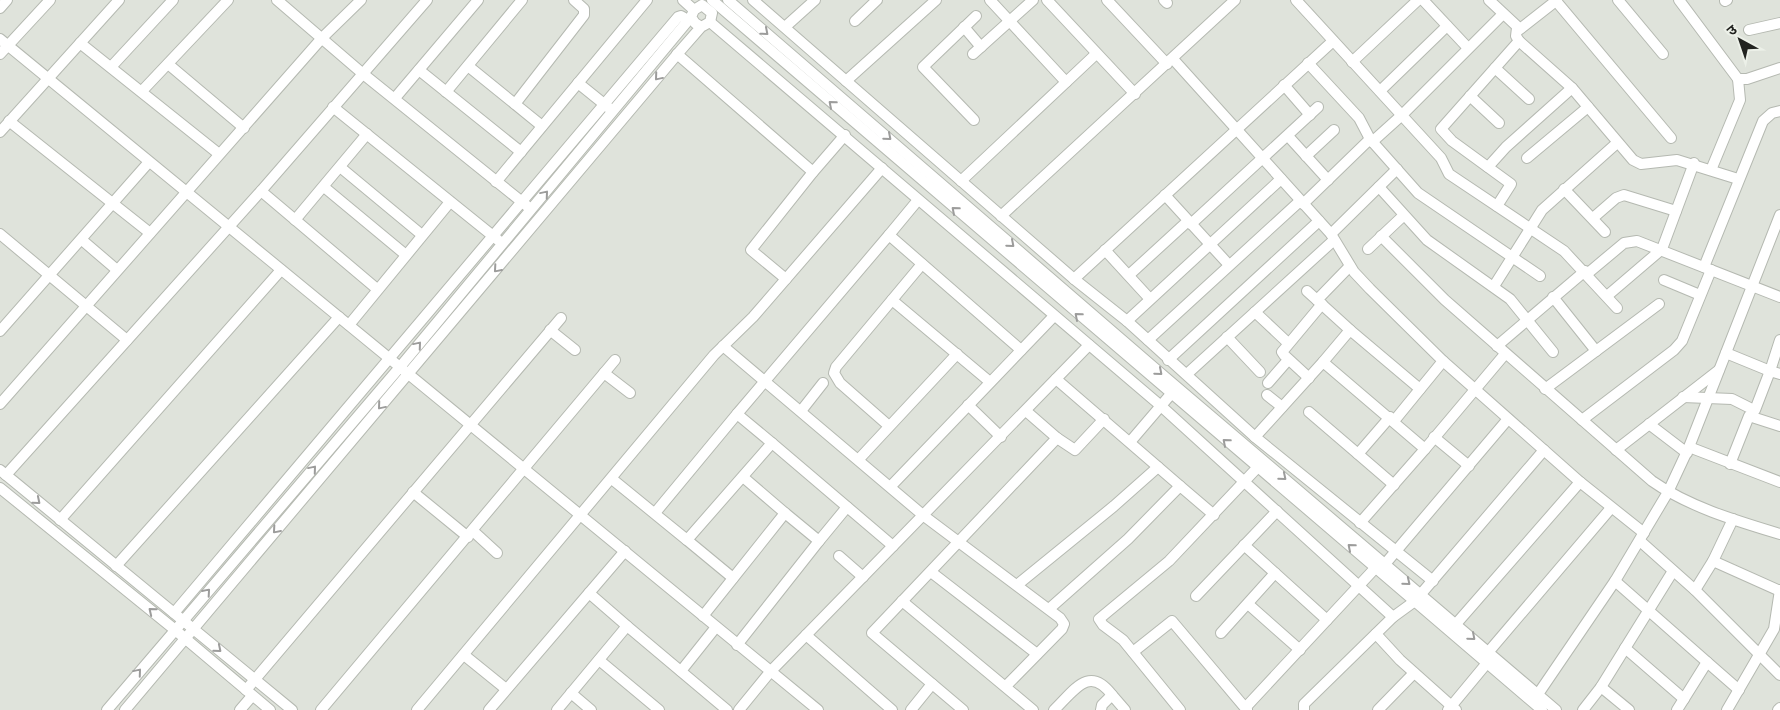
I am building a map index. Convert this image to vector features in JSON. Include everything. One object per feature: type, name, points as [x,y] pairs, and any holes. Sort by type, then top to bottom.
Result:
[{"type":"street","points":[[0,8],[7,0]]},
{"type":"street","points":[[50,0],[2,46],[47,78],[818,710]]},
{"type":"street","points":[[0,132],[119,0]]},
{"type":"street","points":[[111,67],[173,0]]},
{"type":"street","points":[[142,91],[228,0]]},
{"type":"street","points":[[1,402],[322,38],[361,0]]},
{"type":"street","points":[[292,710],[3,472],[127,340],[261,191],[427,0]]},
{"type":"street","points":[[446,92],[522,0]]},
{"type":"street","points":[[516,104],[584,15],[584,9],[574,0]]},
{"type":"street","points":[[496,182],[644,4],[632,0]]},
{"type":"street","points":[[683,0],[708,10],[992,227],[1171,394],[1184,400],[1381,564],[1537,705],[1556,710]]},
{"type":"street","points":[[752,0],[1074,279],[1127,321],[1255,437],[1433,581]]},
{"type":"street","points":[[785,27],[815,0]]},
{"type":"street","points":[[854,21],[877,0]]},
{"type":"street","points":[[846,81],[936,0]]},
{"type":"street","points":[[990,0],[1066,82]]},
{"type":"street","points":[[972,54],[1033,0]]},
{"type":"street","points":[[1047,0],[1135,94]]},
{"type":"street","points":[[1107,0],[1263,158],[1333,237],[1350,266],[1362,281],[1443,361],[1642,537],[1672,571],[1695,590],[1761,653],[1780,675]]},
{"type":"street","points":[[1296,0],[1441,158],[1449,174],[1564,251],[1617,308]]},
{"type":"street","points":[[1352,62],[1418,0]]},
{"type":"street","points":[[1423,0],[1468,48]]},
{"type":"street","points":[[1618,0],[1663,54]]},
{"type":"street","points":[[1679,0],[1738,78],[1740,100],[1711,170]]},
{"type":"street","points":[[395,98],[475,1]]},
{"type":"street","points":[[1001,216],[1170,62],[1232,1]]},
{"type":"street","points":[[1491,1],[1517,28],[1524,28],[1556,1],[1671,138]]},
{"type":"street","points":[[284,2],[362,73],[532,210]]},
{"type":"street","points":[[125,710],[192,628],[677,54],[708,10]]},
{"type":"street","points":[[174,613],[678,17],[708,10]]},
{"type":"street","points":[[107,710],[174,629],[400,367],[614,111],[708,10]]},
{"type":"street","points":[[708,10],[918,200],[1161,406],[1393,617]]},
{"type":"street","points":[[708,10],[1119,344],[1131,348],[1257,468],[1356,539],[1381,564]]},
{"type":"street","points":[[1131,348],[1145,338],[1402,115],[1502,14]]},
{"type":"street","points":[[974,120],[923,67],[976,16]]},
{"type":"street","points":[[1749,30],[1780,23]]},
{"type":"street","points":[[1380,91],[1448,26]]},
{"type":"street","points":[[964,28],[981,47]]},
{"type":"street","points":[[1517,28],[1516,36],[1519,42],[1572,88],[1633,160],[1641,164],[1666,160],[1694,164],[1738,179]]},
{"type":"street","points":[[1074,279],[1333,40]]},
{"type":"street","points":[[1497,206],[1511,184],[1452,141],[1441,129],[1519,42]]},
{"type":"street","points":[[80,43],[219,154]]},
{"type":"street","points":[[677,54],[813,172]]},
{"type":"street","points":[[961,181],[1096,54]]},
{"type":"street","points":[[1308,63],[1359,118],[1371,140],[1425,199],[1540,276]]},
{"type":"street","points":[[168,64],[244,128]]},
{"type":"street","points":[[468,66],[542,126]]},
{"type":"street","points":[[1496,68],[1529,99]]},
{"type":"street","points":[[1738,78],[1747,79],[1780,68]]},
{"type":"street","points":[[419,70],[521,152]]},
{"type":"street","points":[[578,83],[614,111]]},
{"type":"street","points":[[1129,275],[1314,111],[1284,85]]},
{"type":"street","points":[[1488,167],[1506,147],[1572,88]]},
{"type":"street","points":[[1470,96],[1499,123]]},
{"type":"street","points":[[1527,158],[1588,106]]},
{"type":"street","points":[[333,107],[511,252]]},
{"type":"street","points":[[1582,420],[1674,350],[1682,341],[1700,296],[1707,268],[1738,179],[1763,121],[1772,113],[1780,111]]},
{"type":"street","points":[[9,122],[150,233]]},
{"type":"street","points":[[1306,156],[1334,130]]},
{"type":"street","points":[[295,220],[367,134]]},
{"type":"street","points":[[786,279],[752,250],[813,172],[845,135]]},
{"type":"street","points":[[1288,136],[1328,180]]},
{"type":"street","points":[[1494,286],[1542,210],[1617,143]]},
{"type":"street","points":[[0,331],[149,162]]},
{"type":"street","points":[[1607,296],[1662,250],[1694,164]]},
{"type":"street","points":[[340,167],[422,235]]},
{"type":"street","points":[[417,710],[724,346],[786,279],[882,168]]},
{"type":"street","points":[[1186,374],[1255,312],[1333,237],[1397,169]]},
{"type":"street","points":[[1127,321],[1281,180]]},
{"type":"street","points":[[324,187],[406,255]]},
{"type":"street","points":[[1379,187],[1403,216],[1427,240],[1510,299],[1554,352]]},
{"type":"street","points":[[1564,189],[1606,232]]},
{"type":"street","points":[[261,191],[377,289]]},
{"type":"street","points":[[1165,195],[1229,265]]},
{"type":"street","points":[[1593,218],[1616,198],[1624,195],[1676,211]]},
{"type":"street","points":[[655,513],[918,200]]},
{"type":"street","points":[[348,324],[450,202]]},
{"type":"street","points":[[1537,705],[1668,492],[1688,450],[1780,215]]},
{"type":"street","points":[[1368,249],[1403,216]]},
{"type":"street","points":[[1168,360],[1319,221]]},
{"type":"street","points":[[985,236],[992,227]]},
{"type":"street","points":[[0,234],[127,340]]},
{"type":"street","points":[[889,235],[1021,350]]},
{"type":"street","points":[[1381,236],[1410,267],[1505,354],[1616,450],[1668,492],[1734,519],[1780,534]]},
{"type":"street","points":[[82,240],[117,270]]},
{"type":"street","points":[[1497,346],[1553,297],[1630,240],[1662,250],[1780,297]]},
{"type":"street","points":[[1105,250],[1150,299]]},
{"type":"street","points":[[890,426],[840,383],[834,373],[836,367],[922,264]]},
{"type":"street","points":[[1309,378],[1288,360],[1282,352],[1319,302],[1350,266]]},
{"type":"street","points":[[60,520],[281,270]]},
{"type":"street","points":[[1664,280],[1700,296]]},
{"type":"street","points":[[1307,291],[1420,389]]},
{"type":"street","points":[[1553,297],[1596,351]]},
{"type":"street","points":[[892,300],[990,382]]},
{"type":"street","points":[[1545,389],[1659,304]]},
{"type":"street","points":[[1255,312],[1288,343]]},
{"type":"street","points":[[891,486],[1054,316]]},
{"type":"street","points":[[116,566],[339,317]]},
{"type":"street","points":[[240,710],[255,679],[560,318]]},
{"type":"street","points":[[550,330],[575,350]]},
{"type":"street","points":[[1255,437],[1350,330]]},
{"type":"street","points":[[1227,337],[1260,372]]},
{"type":"street","points":[[1683,397],[1732,399],[1752,409],[1775,373],[1780,340]]},
{"type":"street","points":[[738,710],[770,672],[1089,345]]},
{"type":"street","points":[[724,346],[924,516],[1049,609],[1064,624],[1006,686]]},
{"type":"street","points":[[1726,353],[1775,373]]},
{"type":"street","points":[[859,459],[957,354]]},
{"type":"street","points":[[1356,539],[1363,525],[1394,485],[1505,354]]},
{"type":"street","points":[[321,710],[525,470],[615,360]]},
{"type":"street","points":[[1268,384],[1288,360]]},
{"type":"street","points":[[1358,454],[1420,389],[1443,361]]},
{"type":"street","points":[[1323,362],[1392,419],[1424,449]]},
{"type":"street","points":[[1616,450],[1720,369]]},
{"type":"street","points":[[604,373],[630,392]]},
{"type":"street","points":[[1056,379],[1214,515]]},
{"type":"street","points":[[801,411],[823,383]]},
{"type":"street","points":[[1130,442],[1171,394]]},
{"type":"street","points":[[1267,395],[1282,407]]},
{"type":"street","points":[[968,405],[1001,437]]},
{"type":"street","points":[[1026,411],[1074,450],[1104,420]]},
{"type":"street","points":[[1309,412],[1394,485]]},
{"type":"street","points":[[737,414],[893,546]]},
{"type":"street","points":[[1730,464],[1749,416],[1780,426]]},
{"type":"street","points":[[1247,710],[1246,707],[1359,585],[1397,550],[1508,419]]},
{"type":"street","points":[[1649,424],[1688,450],[1780,482]]},
{"type":"street","points":[[1434,437],[1469,466]]},
{"type":"street","points":[[963,710],[872,633],[1057,438]]},
{"type":"street","points":[[687,540],[772,443]]},
{"type":"street","points":[[1304,710],[1304,704],[1393,617],[1418,597],[1433,581],[1544,450]]},
{"type":"street","points":[[1017,585],[1114,506],[1158,467]]},
{"type":"street","points":[[1180,710],[1119,636],[1099,620],[1169,561],[1257,468]]},
{"type":"street","points":[[743,476],[819,541]]},
{"type":"street","points":[[612,479],[733,578]]},
{"type":"street","points":[[1456,624],[1580,482]]},
{"type":"street","points":[[1049,609],[1128,539],[1180,486]]},
{"type":"street","points":[[0,488],[185,637],[270,710]]},
{"type":"street","points":[[413,492],[498,553]]},
{"type":"street","points":[[738,645],[847,507]]},
{"type":"street","points":[[1376,634],[1452,709],[1486,658],[1611,508]]},
{"type":"street","points":[[1196,596],[1276,511]]},
{"type":"street","points":[[703,616],[785,513]]},
{"type":"street","points":[[1695,590],[1713,561],[1734,519]]},
{"type":"street","points":[[1244,545],[1327,620]]},
{"type":"street","points":[[489,710],[625,550]]},
{"type":"street","points":[[839,556],[863,577]]},
{"type":"street","points":[[1713,561],[1780,590],[1776,622],[1761,653],[1727,710]]},
{"type":"street","points":[[1583,710],[1601,687],[1672,571]]},
{"type":"street","points":[[931,572],[1037,654]]},
{"type":"street","points":[[1221,633],[1275,573]]},
{"type":"street","points":[[1615,581],[1740,690]]},
{"type":"street","points":[[589,593],[727,710]]},
{"type":"street","points":[[1418,597],[1456,624],[1486,658]]},
{"type":"street","points":[[902,601],[1033,710]]},
{"type":"street","points":[[1248,604],[1300,650]]},
{"type":"street","points":[[1133,652],[1172,621],[1247,710]]},
{"type":"street","points":[[557,710],[627,626]]},
{"type":"street","points":[[681,671],[716,627]]},
{"type":"street","points":[[806,635],[892,710]]},
{"type":"street","points":[[1624,648],[1684,699]]},
{"type":"street","points":[[464,655],[506,689]]},
{"type":"street","points":[[599,660],[659,710]]},
{"type":"street","points":[[1677,710],[1707,662]]},
{"type":"street","points":[[1386,708],[1414,673]]},
{"type":"street","points":[[1054,710],[1087,681],[1099,681],[1125,710]]},
{"type":"street","points":[[911,710],[932,684]]},
{"type":"street","points":[[1601,687],[1629,710]]},
{"type":"street","points":[[571,693],[591,710]]},
{"type":"street","points":[[1101,710],[1102,705],[1112,695]]}]
